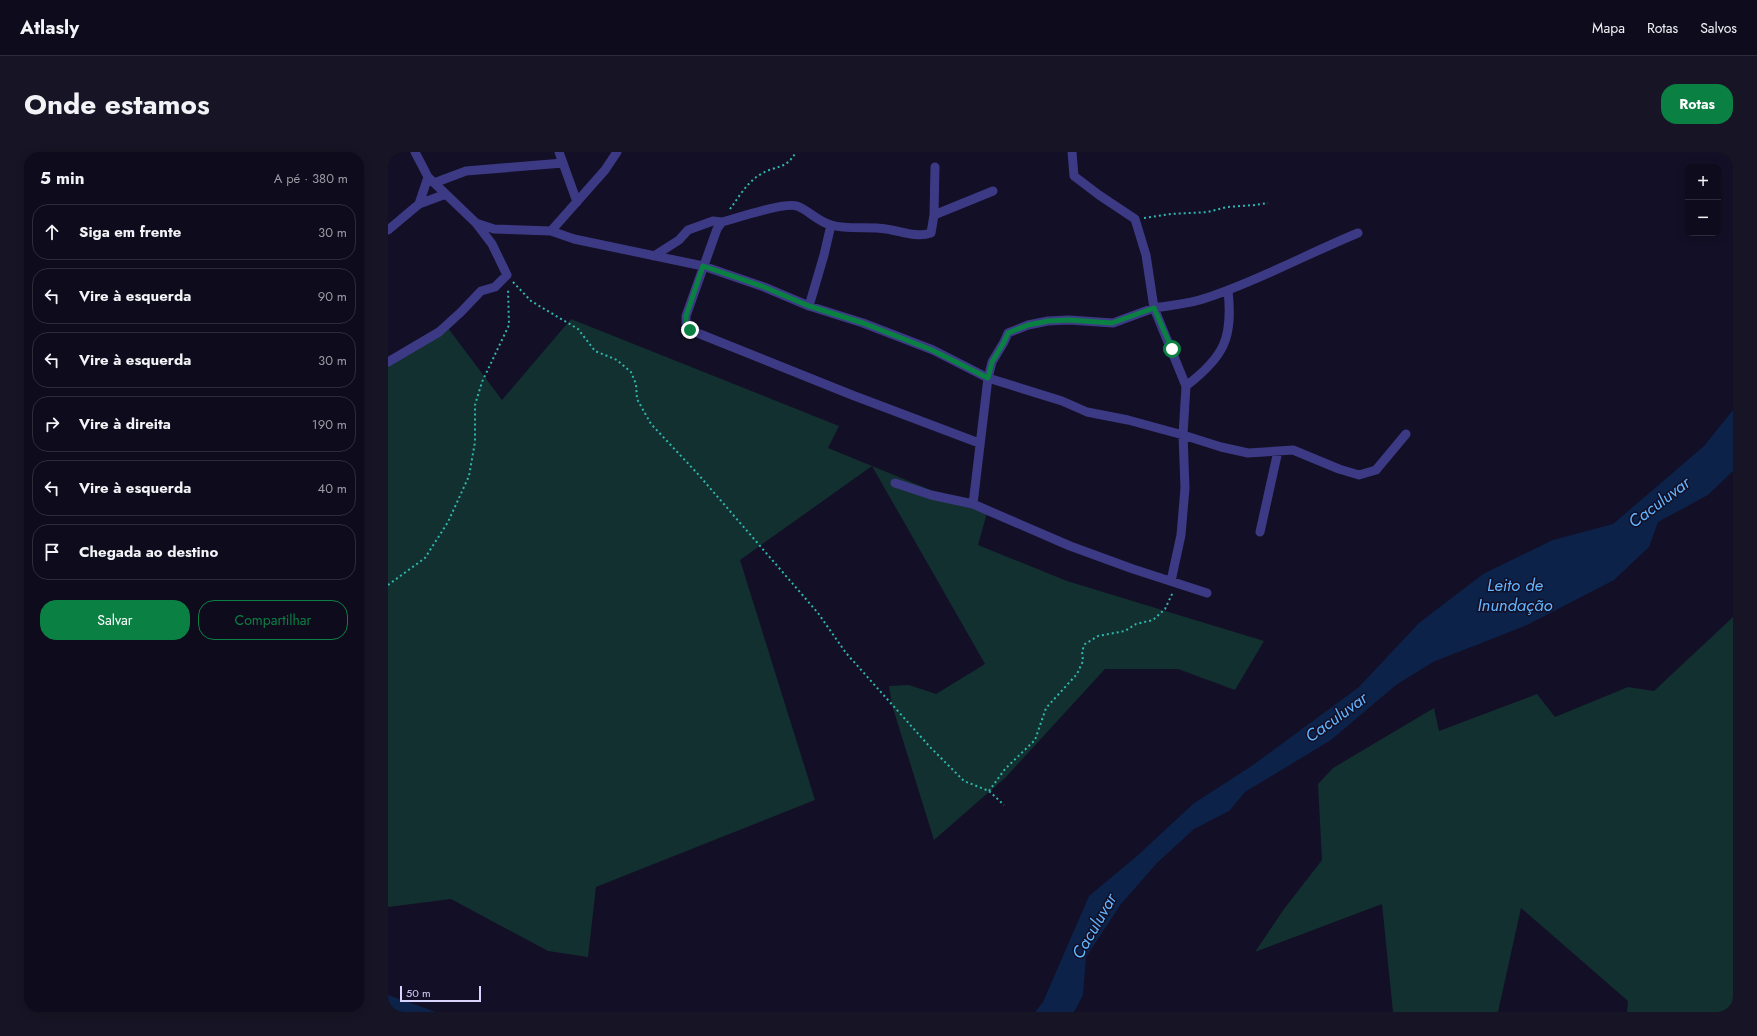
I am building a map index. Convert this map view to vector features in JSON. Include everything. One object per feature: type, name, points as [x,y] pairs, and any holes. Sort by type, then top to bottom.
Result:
[{"type":"street","points":[[388,362],[439,332],[481,292],[495,287],[507,275],[492,244],[476,223],[431,180],[415,152]]},
{"type":"street","points":[[559,152],[577,202]]},
{"type":"street","points":[[551,231],[605,170],[617,152]]},
{"type":"street","points":[[1072,152],[1074,176],[1135,219],[1146,255],[1154,308],[1186,386],[1183,435],[1185,488],[1182,527],[1173,582]]},
{"type":"street","points":[[419,204],[431,180],[466,171],[563,163]]},
{"type":"street","points":[[654,256],[679,240],[688,230],[713,221],[722,222],[772,208],[796,206],[817,219],[831,225],[852,228],[865,227],[885,229],[924,236],[931,233],[934,215],[935,167]]},
{"type":"street","points":[[934,215],[993,191]]},
{"type":"street","points":[[388,230],[419,204],[446,194]]},
{"type":"street","points":[[722,222],[717,229],[686,316],[686,323],[690,330],[852,395],[979,443]]},
{"type":"street","points":[[476,223],[494,229],[551,231],[574,239],[703,266],[764,287],[809,306],[863,323],[932,350],[988,378],[1062,401],[1087,412],[1128,420],[1221,447],[1248,453],[1293,450],[1339,469],[1359,475],[1376,470],[1406,434]]},
{"type":"street","points":[[809,306],[831,225]]},
{"type":"street","points":[[973,504],[979,443],[986,404],[988,378],[992,362],[1008,333],[1028,325],[1048,321],[1069,320],[1112,323],[1154,308],[1204,299],[1251,281],[1358,232]]},
{"type":"street","points":[[1186,386],[1205,371],[1219,354],[1228,336],[1230,308],[1228,290]]},
{"type":"street","points":[[1260,532],[1278,451]]},
{"type":"street","points":[[895,483],[931,495],[973,504],[1070,546],[1133,569],[1207,593]]},
{"type":"path","points":[[722,222],[746,187],[760,174],[791,162],[796,152]]},
{"type":"path","points":[[1135,219],[1171,214],[1208,212],[1227,207],[1255,206],[1268,203]]},
{"type":"path","points":[[388,584],[425,558],[448,522],[468,476],[475,442],[475,405],[482,382],[509,325],[507,275]]},
{"type":"path","points":[[507,275],[531,301],[578,329],[595,351],[617,360],[631,372],[636,384],[637,399],[651,424],[697,473],[818,613],[846,653],[930,747],[964,781],[989,791],[1004,805]]},
{"type":"path","points":[[989,791],[1005,769],[1035,740],[1046,708],[1077,674],[1083,661],[1082,651],[1085,644],[1098,636],[1125,631],[1136,624],[1152,620],[1165,609],[1172,596],[1173,582]]},
{"type":"green space","points":[[571,319],[839,426],[828,448],[987,513],[978,545],[1067,581],[1264,641],[1235,690],[1178,669],[1105,669],[1005,778],[934,840],[892,705],[889,686],[909,685],[936,694],[985,664],[872,466],[740,560],[815,800],[596,887],[588,957],[548,951],[451,899],[388,907],[388,357],[445,324],[502,400]]},
{"type":"green space","points":[[1733,617],[1733,1012],[1627,1012],[1628,1001],[1521,908],[1498,1012],[1393,1012],[1382,904],[1255,952],[1284,909],[1322,860],[1318,784],[1333,768],[1434,708],[1439,731],[1537,694],[1555,717],[1628,687],[1654,691]]},
{"type":"water","name":"Leito de Inundação","points":[[1733,410],[1733,471],[1708,495],[1658,522],[1649,547],[1614,580],[1527,625],[1433,662],[1396,685],[1331,740],[1245,792],[1229,811],[1194,829],[1157,863],[1121,904],[1086,957],[1083,995],[1074,1012],[1035,1012],[1043,1002],[1089,896],[1137,856],[1193,804],[1253,765],[1359,687],[1419,623],[1483,574],[1553,540],[1613,524],[1704,446]]},
{"type":"water","points":[[388,995],[436,1012],[388,1012]]},
{"type":"route","points":[[690,330],[686,323],[686,316],[703,266],[764,287],[809,306],[863,323],[932,350],[988,378],[992,362],[1008,333],[1028,325],[1048,321],[1069,320],[1091,323],[1112,323],[1131,318],[1154,308],[1172,349]]},
{"type":"water label","name":"Caculuvar","points":[[1659,502]]},
{"type":"water label","name":"Caculuvar","points":[[1336,717]]},
{"type":"water label","name":"Caculuvar","points":[[1094,926]]}]
